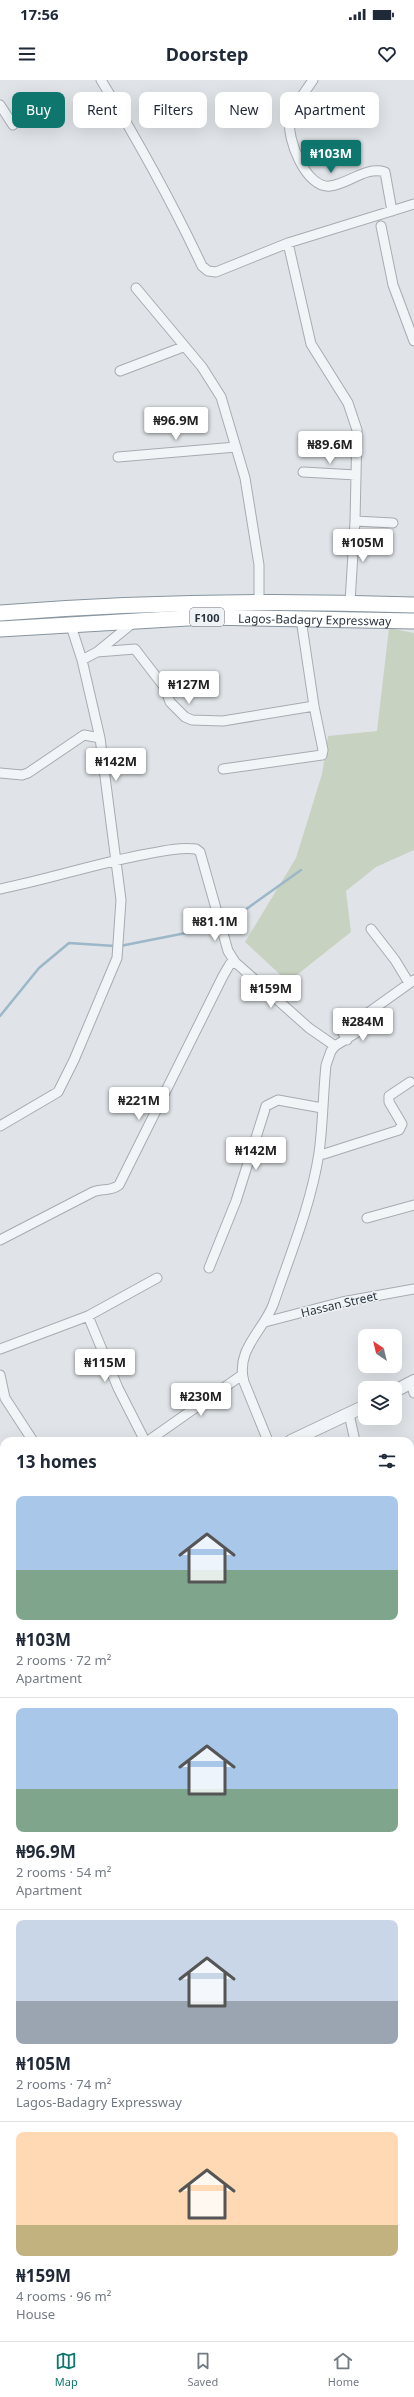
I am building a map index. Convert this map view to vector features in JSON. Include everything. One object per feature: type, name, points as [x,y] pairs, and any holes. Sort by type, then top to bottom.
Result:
[{"type":"highway","name":"Lagos-Badagry Expressway","points":[[0,612],[90,606],[259,602],[350,602],[414,605]]},
{"type":"highway","name":"Lagos-Badagry Expressway","points":[[0,629],[205,617],[414,621]]},
{"type":"street","points":[[101,80],[146,155],[176,211],[202,266],[208,271],[216,272],[288,243],[414,204]]},
{"type":"street","points":[[313,80],[295,107],[290,120],[290,131],[307,176],[317,184],[330,186],[376,170],[385,172],[392,210]]},
{"type":"street","points":[[0,105],[12,123]]},
{"type":"street","points":[[381,226],[393,285],[414,341]]},
{"type":"street","points":[[288,243],[311,344],[348,403],[357,430],[355,521],[350,602]]},
{"type":"street","points":[[136,288],[183,347],[202,368],[221,397],[246,478],[259,565],[259,602]]},
{"type":"street","points":[[120,371],[183,347]]},
{"type":"street","points":[[118,457],[236,447]]},
{"type":"street","points":[[303,472],[356,475]]},
{"type":"street","points":[[355,521],[393,523]]},
{"type":"street","points":[[223,769],[322,755],[323,750],[314,706],[301,619]]},
{"type":"street","points":[[82,660],[97,652],[136,620]]},
{"type":"street","points":[[0,1126],[58,1092],[74,1060],[117,958],[121,900],[100,738],[82,660],[71,626]]},
{"type":"street","points":[[97,652],[135,649],[165,688],[170,702],[185,717],[192,720],[223,721],[314,706]]},
{"type":"street","points":[[0,773],[26,774],[84,735],[100,738]]},
{"type":"street","points":[[0,888],[34,882],[116,860],[162,852],[196,849],[200,852],[228,951],[235,962],[309,1028],[335,1046]]},
{"type":"street","points":[[347,1040],[343,1033],[344,1030],[411,982],[371,929]]},
{"type":"street","points":[[0,1240],[93,1192],[98,1190],[110,1191],[119,1185],[223,976],[230,964],[235,962]]},
{"type":"street","points":[[266,1437],[242,1375],[247,1348],[255,1333],[265,1322],[301,1224],[319,1153],[326,1065],[331,1051],[335,1046],[347,1040],[380,1018]]},
{"type":"street","points":[[319,1153],[324,1154],[399,1130],[402,1124],[389,1102],[389,1096],[410,1082]]},
{"type":"street","points":[[209,1268],[236,1201],[266,1106],[278,1100],[322,1108]]},
{"type":"street","points":[[366,1218],[414,1205]]},
{"type":"street","points":[[0,1349],[88,1316],[157,1278]]},
{"type":"street","name":"Hassan Street","points":[[265,1322],[342,1302],[414,1289]]},
{"type":"street","points":[[88,1316],[118,1388],[145,1437]]},
{"type":"street","points":[[0,1375],[5,1398],[30,1437]]},
{"type":"street","points":[[153,1437],[242,1375]]},
{"type":"street","points":[[402,1389],[413,1385]]},
{"type":"street","points":[[299,1437],[358,1410]]},
{"type":"street","points":[[349,1414],[354,1437]]},
{"type":"green space","points":[[389,628],[414,633],[414,850],[376,867],[346,891],[351,932],[288,982],[245,942],[296,858],[322,774],[328,736],[377,731]]},
{"type":"waterway","points":[[120,946],[196,931],[231,920],[301,870]]},
{"type":"waterway","points":[[0,1016],[39,968],[69,943],[115,946]]}]
